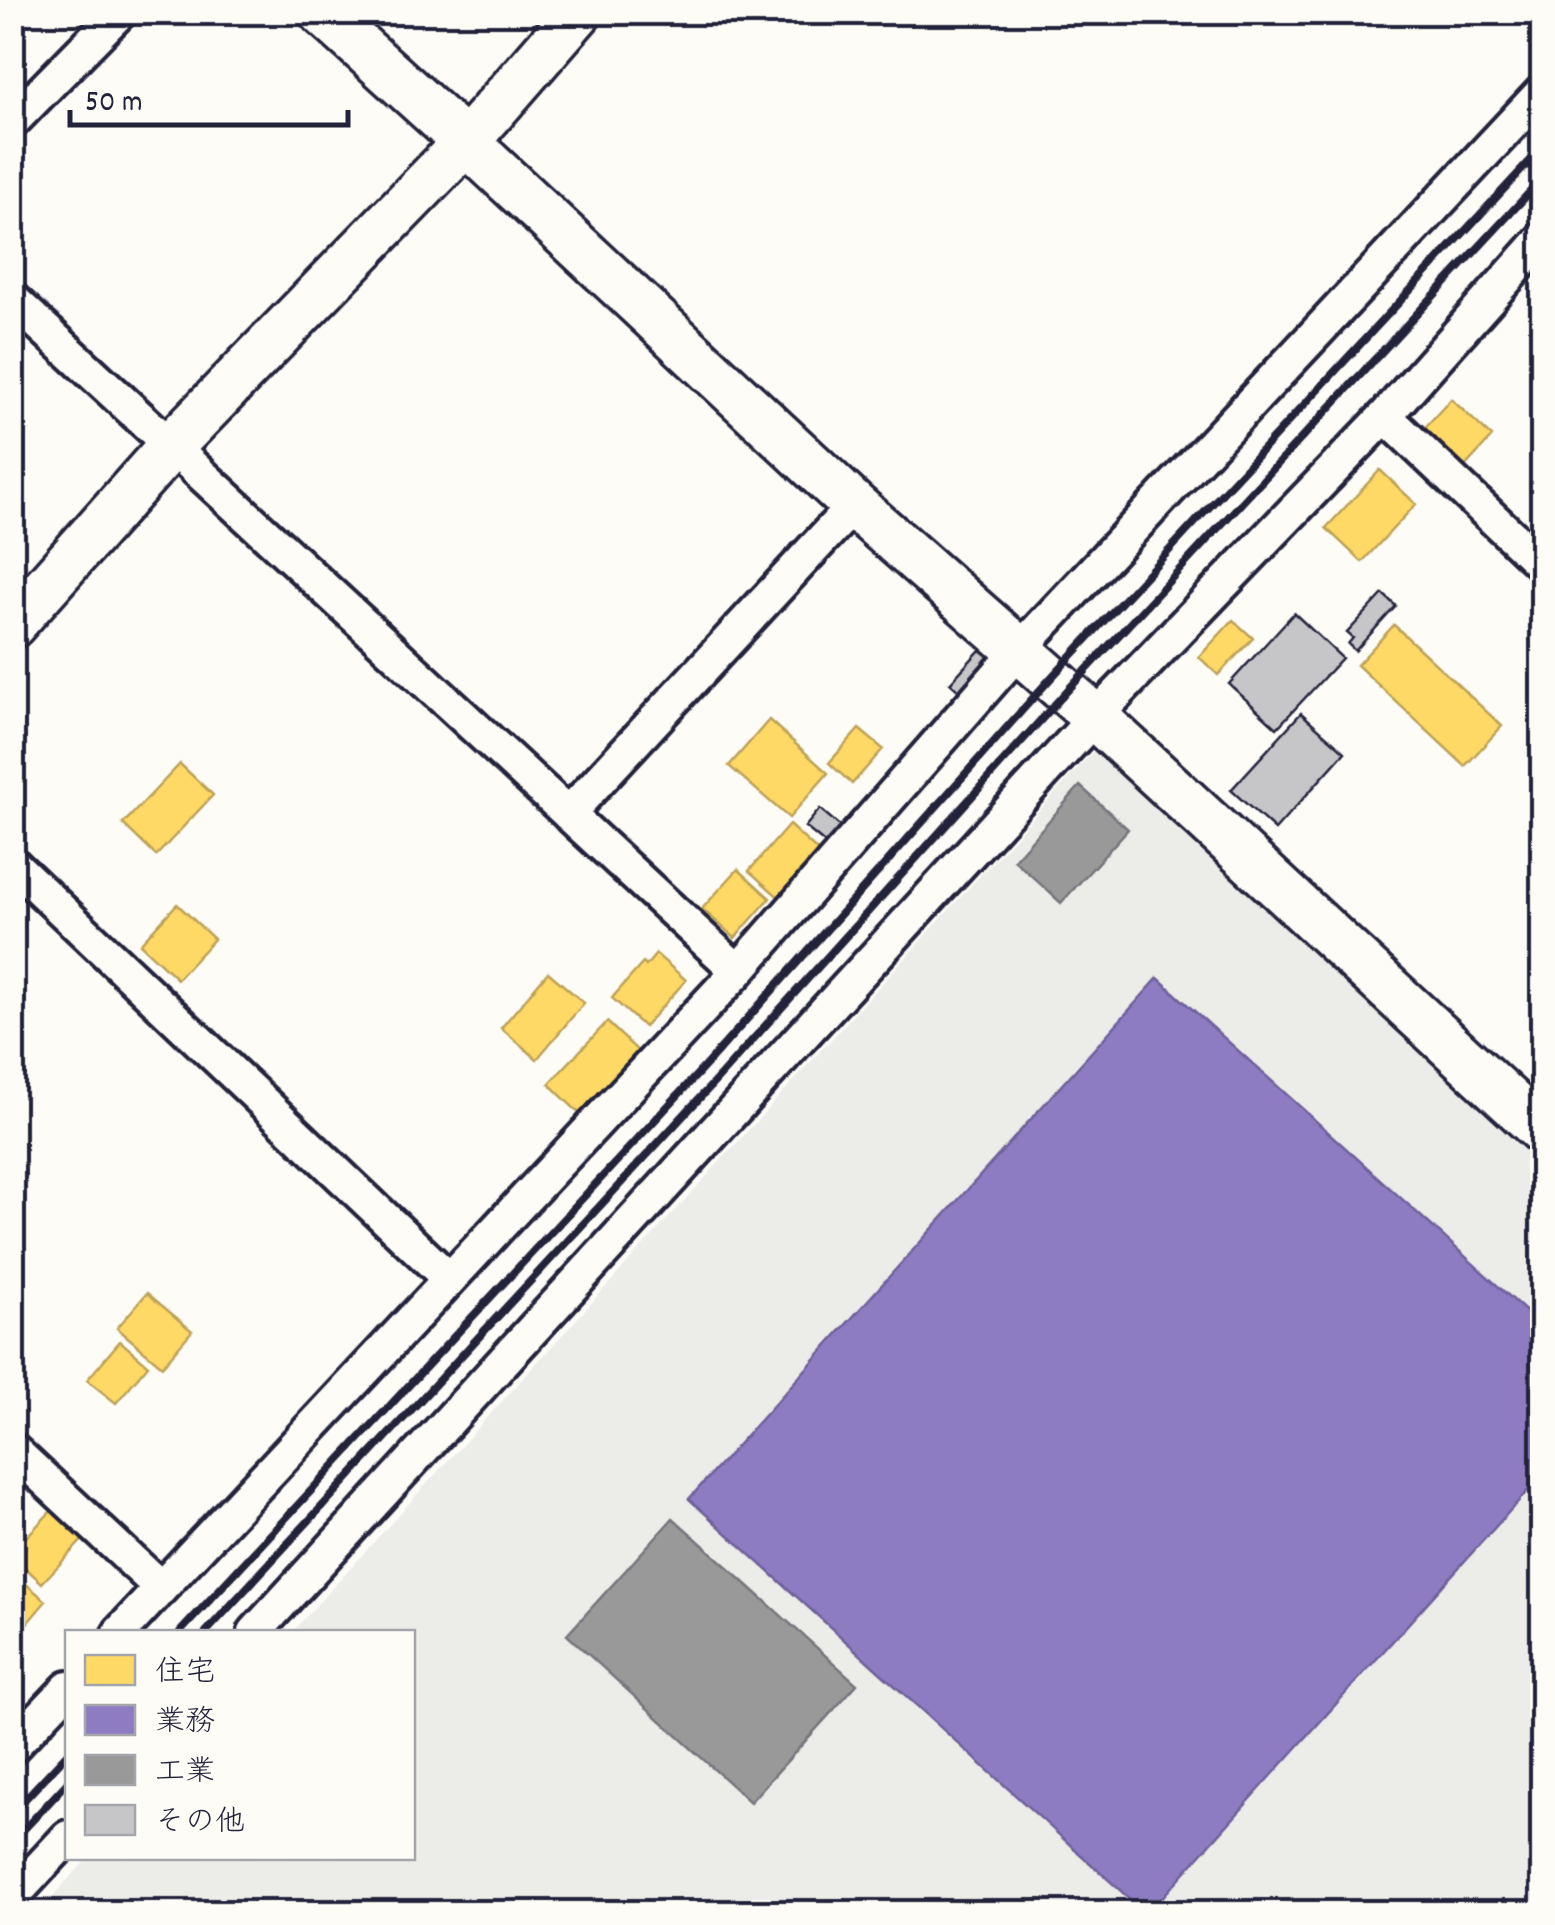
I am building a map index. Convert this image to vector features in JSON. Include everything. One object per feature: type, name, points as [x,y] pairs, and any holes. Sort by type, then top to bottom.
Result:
[{"type":"street","points":[[12,122],[120,12]]},
{"type":"street","points":[[322,12],[854,505],[1095,716],[1542,1131]]},
{"type":"street","points":[[12,625],[170,448],[466,142],[579,12]]},
{"type":"street","points":[[122,1630],[738,971],[1020,648],[1542,92]]},
{"type":"street","points":[[257,1630],[1095,716],[1386,416],[1542,239]]},
{"type":"street","points":[[12,299],[738,971]]},
{"type":"street","points":[[1386,416],[1542,565]]},
{"type":"street","points":[[568,814],[854,505]]},
{"type":"street","points":[[12,862],[448,1278]]},
{"type":"street","points":[[12,1448],[162,1588]]},
{"type":"street","points":[[12,1747],[65,1691]]},
{"type":"street","points":[[12,1896],[65,1840]]},
{"type":"shaded area","points":[[1098,746],[1542,1164],[1542,1912],[38,1912],[86,1860],[415,1860],[415,1630],[294,1630]]},
{"type":"building: 住宅","points":[[1451,399],[1492,437],[1461,471],[1420,433]]},
{"type":"building: 住宅","points":[[1380,470],[1416,504],[1362,562],[1326,528]]},
{"type":"building: 住宅","points":[[1233,620],[1253,638],[1218,675],[1199,657]]},
{"type":"building: 住宅","points":[[1394,625],[1502,726],[1465,766],[1357,665]]},
{"type":"building: 住宅","points":[[769,720],[828,773],[789,818],[729,766]]},
{"type":"building: 住宅","points":[[859,729],[883,749],[852,784],[829,763]]},
{"type":"building: 住宅","points":[[180,764],[213,795],[156,856],[123,824]]},
{"type":"building: 住宅","points":[[789,825],[822,855],[782,900],[749,871]]},
{"type":"building: 住宅","points":[[738,869],[770,898],[735,938],[702,909]]},
{"type":"building: 住宅","points":[[177,904],[214,939],[177,979],[140,944]]},
{"type":"building: 住宅","points":[[656,954],[686,980],[644,1027],[612,998]]},
{"type":"building: 住宅","points":[[548,972],[584,1003],[537,1059],[501,1028]]},
{"type":"building: 住宅","points":[[607,1022],[640,1053],[581,1115],[549,1084]]},
{"type":"building: 住宅","points":[[147,1293],[192,1331],[162,1366],[117,1328]]},
{"type":"building: 住宅","points":[[120,1341],[148,1365],[116,1403],[87,1380]]},
{"type":"building: 住宅","points":[[54,1508],[85,1537],[42,1583],[12,1552]]},
{"type":"building: 住宅","points":[[12,1572],[46,1601],[18,1634],[12,1630]]},
{"type":"building: 業務","points":[[1158,978],[1542,1326],[1542,1475],[1149,1912],[1144,1912],[689,1499]]},
{"type":"building: 工業","points":[[1080,786],[1128,829],[1061,903],[1014,860]]},
{"type":"building: 工業","points":[[673,1518],[857,1684],[750,1802],[567,1635]]},
{"type":"building: その他","points":[[1383,594],[1396,606],[1355,651],[1348,644],[1353,638],[1347,633]]},
{"type":"building: その他","points":[[1294,613],[1342,658],[1277,728],[1229,684]]},
{"type":"building: その他","points":[[980,650],[997,663],[969,700],[950,683]]},
{"type":"building: その他","points":[[1301,713],[1345,752],[1275,830],[1231,790]]},
{"type":"building: その他","points":[[820,809],[842,828],[827,845],[805,827]]},
{"type":"railway","points":[[182,1630],[706,1065],[1050,679],[1542,148]]},
{"type":"railway","points":[[208,1630],[720,1076],[1066,692],[1542,179]]},
{"type":"railway","points":[[12,1813],[65,1756]]},
{"type":"railway","points":[[12,1842],[65,1785]]}]
